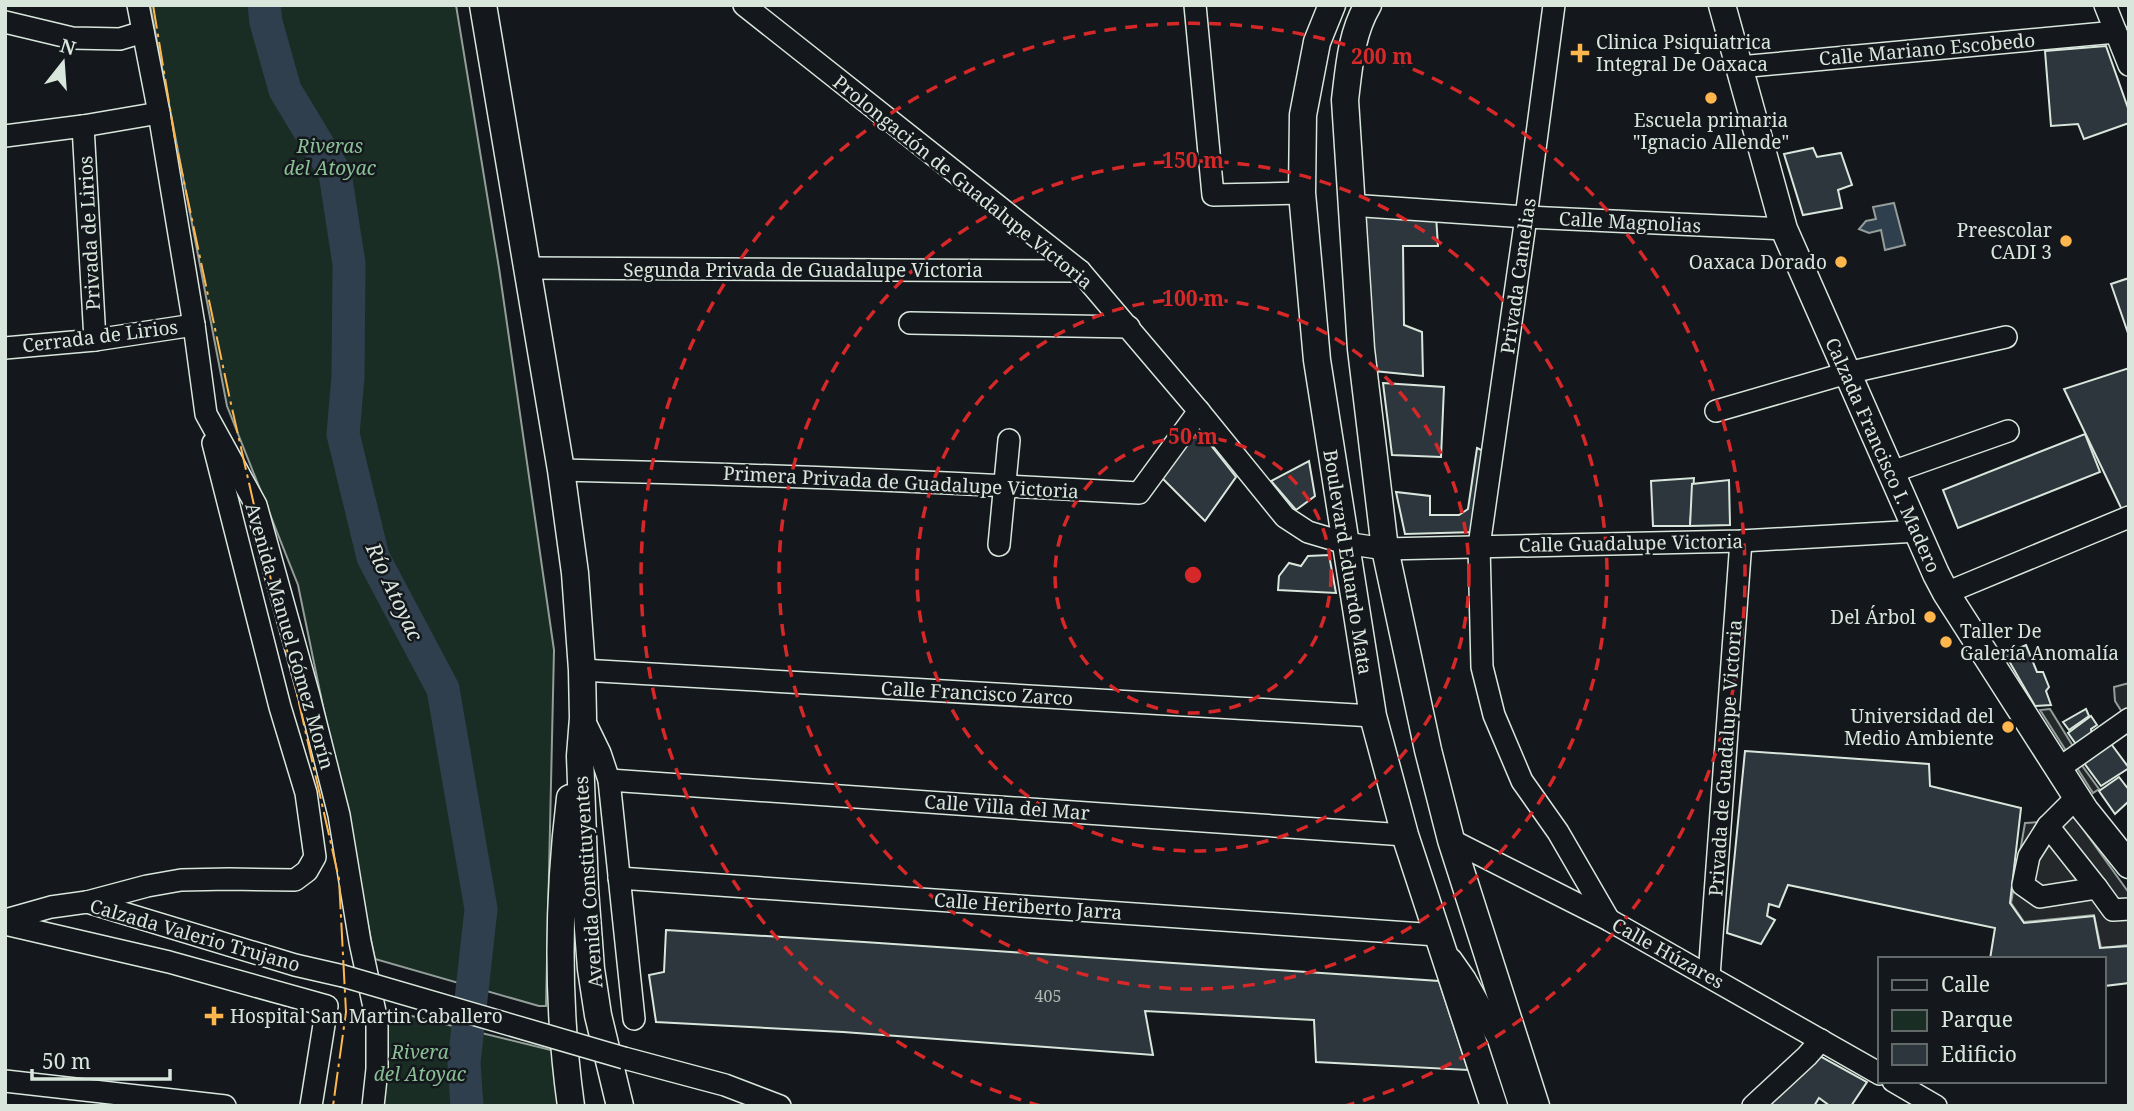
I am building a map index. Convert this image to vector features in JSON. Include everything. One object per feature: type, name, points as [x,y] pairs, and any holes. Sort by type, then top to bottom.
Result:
[{"type":"main road","points":[[483,5],[561,470],[575,573],[582,670],[583,719],[580,756]]},
{"type":"main road","name":"Boulevard Eduardo Mata","points":[[1332,5],[1317,42],[1303,116],[1302,193],[1317,360],[1373,716],[1405,835],[1494,1106]]},
{"type":"main road","name":"Boulevard Eduardo Mata","points":[[1368,5],[1359,21],[1352,47],[1345,100],[1361,349],[1385,549],[1427,750],[1451,840],[1536,1106]]},
{"type":"main road","name":"Calzada Francisco I. Madero","points":[[1722,5],[1784,229],[1945,593],[2058,769],[2129,865]]},
{"type":"main road","name":"Avenida Constituyentes","points":[[571,1106],[562,1009],[563,855],[571,790],[580,756]]},
{"type":"main road","name":"Avenida Constituyentes","points":[[580,756],[591,969],[598,1015],[620,1106]]},
{"type":"street","name":"Avenida Manuel Gómez Morín","points":[[138,5],[159,113],[206,414],[256,505],[339,815],[360,942],[377,1021],[377,1069],[373,1106]]},
{"type":"street","name":"Prolongación de Guadalupe Victoria","points":[[744,5],[1080,271],[1199,411],[1284,517],[1308,532],[1345,543]]},
{"type":"street","points":[[1195,5],[1213,195],[1302,193]]},
{"type":"street","name":"Privada Camelias","points":[[1554,5],[1479,546],[1482,667],[1494,715],[1522,781],[1558,832],[1609,920]]},
{"type":"street","points":[[2105,5],[2129,65]]},
{"type":"street","points":[[5,22],[72,37],[120,39],[143,32]]},
{"type":"street","name":"Calle Mariano Escobedo","points":[[1738,67],[2116,32]]},
{"type":"street","points":[[5,136],[159,113]]},
{"type":"street","name":"Privada de Lirios","points":[[83,126],[95,340]]},
{"type":"street","name":"Calle Magnolias","points":[[1350,205],[1526,217],[1784,229]]},
{"type":"street","name":"Segunda Privada de Guadalupe Victoria","points":[[526,268],[1080,271]]},
{"type":"street","points":[[910,323],[1129,327]]},
{"type":"street","name":"Cerrada de Lirios","points":[[5,348],[95,340],[194,325]]},
{"type":"street","points":[[1716,411],[1847,373],[2006,337]]},
{"type":"street","name":"Primera Privada de Guadalupe Victoria","points":[[561,470],[735,474],[1139,493],[1199,411]]},
{"type":"street","points":[[87,902],[181,880],[295,880],[307,871],[315,857],[306,793],[280,707],[206,414]]},
{"type":"street","points":[[1892,472],[2008,431]]},
{"type":"street","points":[[999,545],[1009,440]]},
{"type":"street","points":[[1945,593],[2129,517]]},
{"type":"street","name":"Calle Guadalupe Victoria","points":[[1345,543],[1385,549],[1741,541],[1918,531]]},
{"type":"street","name":"Privada de Guadalupe Victoria","points":[[1709,976],[1741,541]]},
{"type":"street","name":"Calle Francisco Zarco","points":[[582,670],[1373,716]]},
{"type":"street","points":[[583,719],[600,752],[609,780],[634,1019]]},
{"type":"street","points":[[2058,769],[2129,719]]},
{"type":"street","name":"Calle Villa del Mar","points":[[609,780],[1405,835]]},
{"type":"street","points":[[2077,797],[2048,826],[2029,856],[2023,885],[2040,897],[2097,888]]},
{"type":"street","points":[[2048,826],[2113,910],[2129,909]]},
{"type":"street","name":"Calle Húzares","points":[[1451,840],[1609,920],[1878,1073]]},
{"type":"street","name":"Calle Heriberto Jarra","points":[[619,878],[1439,939]]},
{"type":"street","name":"Calzada Valerio Trujano","points":[[5,922],[51,907],[87,902],[295,965],[343,976],[725,1085],[776,1105]]},
{"type":"street","points":[[5,922],[169,962],[327,1006],[311,1106]]},
{"type":"street","points":[[1439,939],[1498,1038],[1520,1106]]},
{"type":"street","points":[[1753,1106],[1821,1041]]},
{"type":"street","points":[[5,1081],[225,1106]]},
{"type":"street","points":[[1896,1083],[1936,1106]]},
{"type":"street","points":[[725,1085],[734,1106]]},
{"type":"green space","name":"Riveras del Atoyac","points":[[150,5],[456,5],[499,268],[554,650],[546,1006],[375,959],[298,585],[227,406]]},
{"type":"green space","name":"Rivera del Atoyac","points":[[375,1007],[555,1051],[563,1106],[375,1106]]},
{"type":"shaded area","points":[[2129,683],[2129,728],[2078,760],[2099,789],[2093,793],[2040,710],[2050,709],[2076,751],[2125,717],[2115,701],[2114,687]]},
{"type":"shaded area","points":[[2073,815],[2129,893],[2129,945],[2101,948],[2094,915],[2024,922],[2011,903],[2025,823],[2054,821]]},
{"type":"water","points":[[1894,203],[1905,245],[1885,250],[1881,230],[1869,233],[1859,229],[1866,221],[1876,219],[1873,207]]},
{"type":"building","points":[[2106,46],[2129,111],[2129,123],[2084,139],[2078,124],[2051,126],[2045,51]]},
{"type":"building","points":[[1813,148],[1817,157],[1841,153],[1852,185],[1838,190],[1842,208],[1803,215],[1784,154]]},
{"type":"building","points":[[1364,211],[1436,216],[1438,246],[1403,246],[1404,325],[1422,332],[1423,376],[1374,371]]},
{"type":"building","points":[[2129,278],[2129,336],[2111,284]]},
{"type":"building","points":[[2129,368],[2129,512],[2124,514],[2064,389]]},
{"type":"building","points":[[1383,383],[1444,387],[1441,457],[1392,455]]},
{"type":"building","points":[[1198,429],[1236,477],[1205,521],[1160,476]]},
{"type":"building","points":[[2085,434],[2100,472],[1958,528],[1943,490]]},
{"type":"building","points":[[1477,448],[1488,453],[1476,532],[1405,534],[1396,492],[1430,496],[1430,515],[1459,515],[1468,509]]},
{"type":"building","points":[[1309,461],[1315,496],[1296,510],[1271,481]]},
{"type":"building","points":[[1694,478],[1690,526],[1653,526],[1651,481]]},
{"type":"building","points":[[1729,480],[1730,525],[1690,526],[1692,484]]},
{"type":"building","points":[[1329,555],[1336,593],[1278,590],[1279,576],[1289,563],[1301,566],[1308,556]]},
{"type":"building","points":[[2026,645],[2037,672],[2043,672],[2049,687],[2046,691],[2051,705],[2035,706],[2005,654]]},
{"type":"building","points":[[2086,709],[2089,716],[2069,730],[2063,722]]},
{"type":"building","points":[[2091,716],[2097,725],[2091,729],[2092,736],[2078,747],[2068,733]]},
{"type":"building","points":[[2109,741],[2129,768],[2101,786],[2081,759]]},
{"type":"building","points":[[1745,751],[1929,764],[1930,786],[2021,808],[2010,903],[2024,923],[2094,916],[2100,948],[2129,946],[2129,983],[2106,986],[2106,957],[1990,957],[1995,928],[1788,885],[1779,907],[1769,904],[1767,916],[1775,920],[1761,944],[1727,933]]},
{"type":"building","points":[[2119,777],[2129,790],[2129,801],[2115,814],[2099,791]]},
{"type":"building","points":[[666,930],[1439,981],[1468,1070],[1316,1062],[1314,1020],[1145,1011],[1153,1055],[843,1032],[656,1022],[649,975],[664,972]]},
{"type":"building","points":[[1820,1056],[1867,1082],[1851,1106],[1830,1106],[1819,1098],[1814,1106],[1768,1106]]},
{"type":"waterway","name":"Río Atoyac","points":[[264,5],[266,22],[285,90],[335,173],[349,264],[348,377],[343,434],[373,557],[443,689],[481,909],[464,1063],[467,1106]]},
{"type":"power","points":[[153,5],[175,139],[229,395],[339,879],[346,1012],[333,1106]]},
{"type":"place","name":"Clinica Psiquiatrica Integral De Oaxaca","points":[[1580,53]]},
{"type":"place","name":"Escuela primaria \"Ignacio Allende\"","points":[[1711,98]]},
{"type":"place","name":"Preescolar CADI 3","points":[[2066,241]]},
{"type":"place","name":"Oaxaca Dorado","points":[[1841,262]]},
{"type":"place","name":"Del Árbol","points":[[1930,617]]},
{"type":"place","name":"Taller De Galería Anomalía","points":[[1946,642]]},
{"type":"place","name":"Universidad del Medio Ambiente","points":[[2008,727]]},
{"type":"place","name":"Hospital San Martin Caballero","points":[[214,1016]]}]
